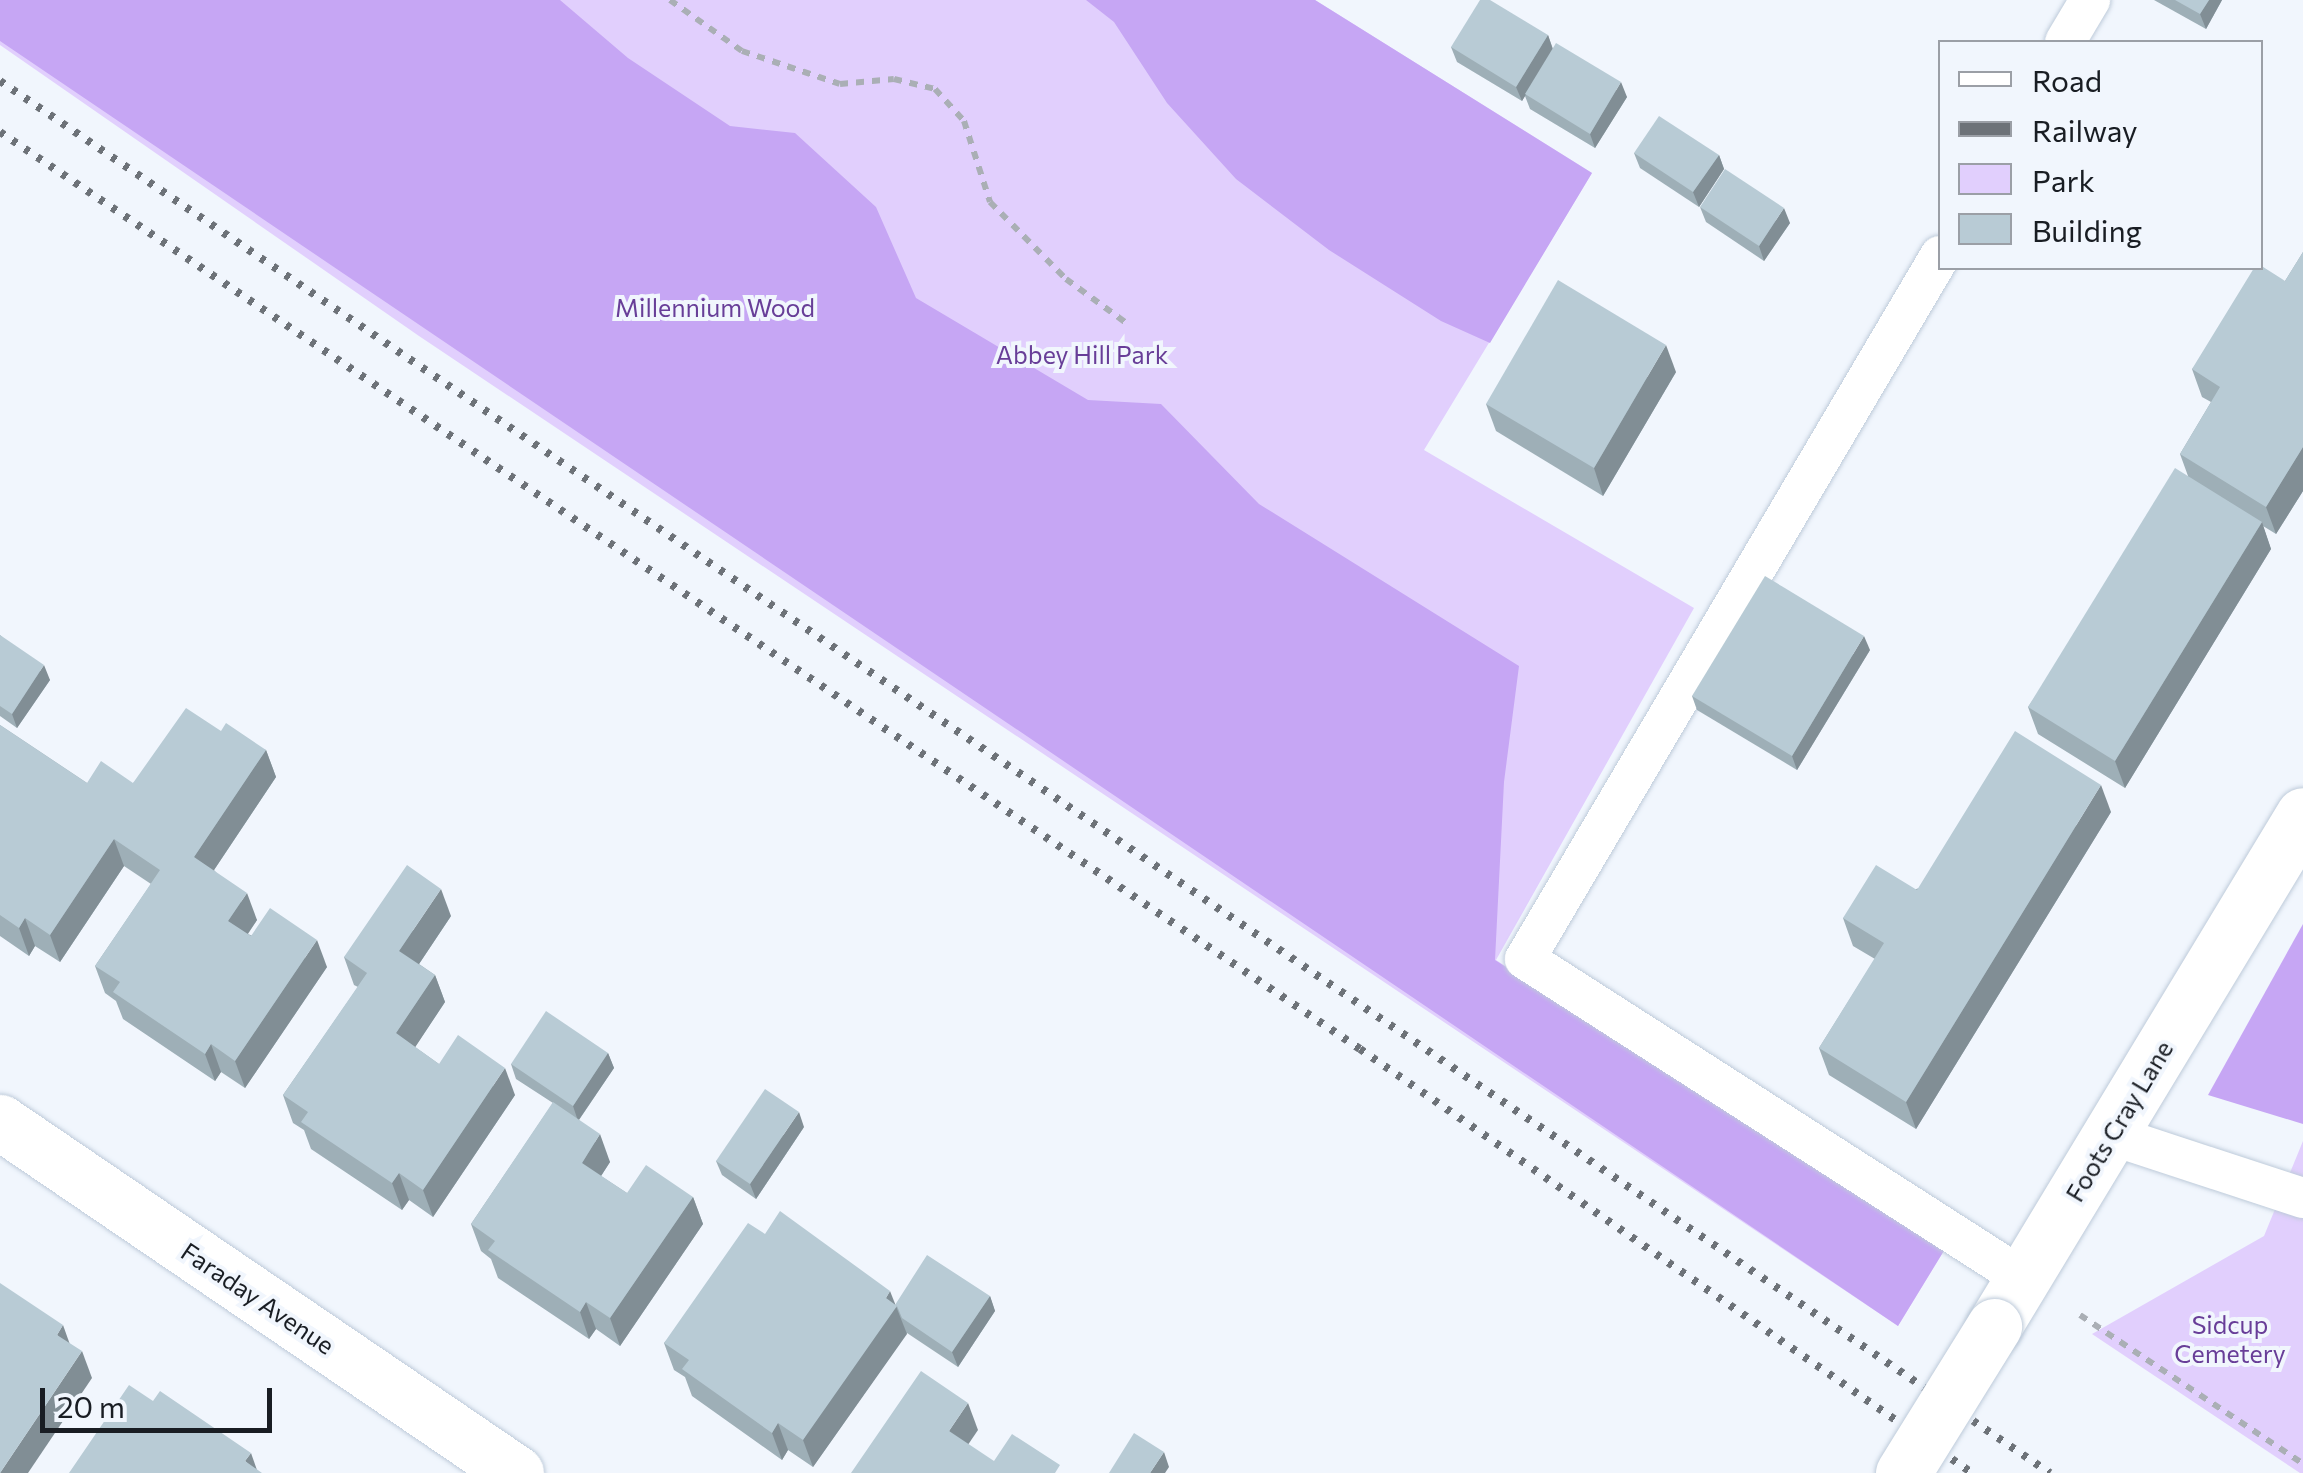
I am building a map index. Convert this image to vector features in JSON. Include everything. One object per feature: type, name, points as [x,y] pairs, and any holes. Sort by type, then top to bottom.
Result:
[{"type":"street","name":"Foots Cray Lane","points":[[1903,1473],[2303,815]]},
{"type":"street","name":"Faraday Avenue","points":[[0,1122],[516,1473]]},
{"type":"lane","points":[[2066,40],[2090,0]]},
{"type":"lane","points":[[1938,259],[1525,959],[2024,1278]]},
{"type":"lane","points":[[2111,1134],[2303,1198]]},
{"type":"path","points":[[670,0],[742,51],[840,84],[894,79],[934,89],[964,121],[990,202],[1066,279],[1129,325]]},
{"type":"path","points":[[2024,1278],[2303,1464]]},
{"type":"green space","name":"Millennium Wood","points":[[0,0],[1315,0],[1592,173],[1424,450],[1694,608],[1496,960],[1945,1249],[1898,1326],[419,336],[0,45]]},
{"type":"green space","name":"Millennium Wood","points":[[0,0],[560,0],[628,58],[730,126],[795,133],[876,207],[916,298],[1088,400],[1161,404],[1259,504],[1519,666],[1504,782],[1495,960],[1945,1249],[1898,1326],[0,41]]},
{"type":"green space","points":[[1086,0],[1315,0],[1592,173],[1490,343],[1441,321],[1329,250],[1236,179],[1167,103],[1114,22]]},
{"type":"green space","points":[[2303,924],[2303,1124],[2208,1095]]},
{"type":"green space","name":"Sidcup Cemetery","points":[[2303,1141],[2300,1473],[2092,1334],[2264,1236]]},
{"type":"building","points":[[1480,0],[1490,0],[1548,35],[1516,87],[1451,47]]},
{"type":"building","points":[[2175,0],[2209,0],[2200,14]]},
{"type":"building","points":[[1556,43],[1621,82],[1590,134],[1525,94]]},
{"type":"building","points":[[1659,116],[1719,155],[1693,192],[1634,153]]},
{"type":"building","points":[[1725,169],[1784,208],[1759,246],[1700,207]]},
{"type":"building","points":[[2303,252],[2303,447],[2266,507],[2180,454],[2220,387],[2192,369],[2253,270],[2263,267],[2285,281]]},
{"type":"building","points":[[1558,280],[1666,345],[1594,468],[1486,404]]},
{"type":"building","points":[[2175,468],[2262,522],[2115,761],[2028,707]]},
{"type":"building","points":[[1765,576],[1864,636],[1792,756],[1692,696]]},
{"type":"building","points":[[0,635],[44,665],[12,714],[0,706]]},
{"type":"building","points":[[186,708],[221,731],[226,723],[266,750],[194,857],[247,893],[228,921],[251,936],[270,908],[317,940],[235,1061],[211,1044],[205,1054],[113,992],[120,982],[95,966],[160,870],[114,839],[50,935],[25,918],[19,928],[0,915],[0,725],[87,783],[101,761],[133,783]]},
{"type":"building","points":[[2015,731],[2101,785],[1906,1102],[1819,1048],[1884,943],[1843,918],[1876,865],[1917,890]]},
{"type":"building","points":[[407,865],[441,889],[399,951],[435,975],[396,1033],[439,1064],[458,1035],[505,1068],[423,1190],[399,1173],[392,1183],[301,1122],[308,1112],[283,1095],[367,973],[344,957]]},
{"type":"building","points":[[546,1011],[608,1053],[573,1106],[511,1064]]},
{"type":"building","points":[[765,1089],[799,1112],[750,1184],[716,1161]]},
{"type":"building","points":[[553,1102],[600,1134],[582,1163],[627,1193],[646,1165],[693,1197],[610,1318],[586,1302],[580,1312],[488,1250],[495,1241],[471,1224]]},
{"type":"building","points":[[780,1211],[890,1291],[886,1298],[897,1306],[803,1440],[778,1423],[772,1433],[682,1369],[689,1360],[664,1343],[748,1223],[765,1234]]},
{"type":"building","points":[[927,1255],[990,1296],[952,1352],[902,1318],[895,1305]]},
{"type":"building","points":[[0,1283],[63,1325],[57,1335],[82,1351],[0,1473]]},
{"type":"building","points":[[921,1371],[968,1403],[949,1431],[994,1461],[1012,1434],[1060,1465],[1055,1473],[851,1473]]},
{"type":"building","points":[[129,1385],[153,1401],[160,1391],[251,1453],[245,1461],[262,1473],[69,1473]]},
{"type":"building","points":[[1134,1433],[1164,1452],[1150,1473],[1109,1473]]},
{"type":"railway","points":[[0,81],[2050,1473]]},
{"type":"railway","points":[[0,132],[1360,1049],[1972,1473]]},
{"type":"park label","name":"Abbey Hill Park","points":[[1082,354]]}]
